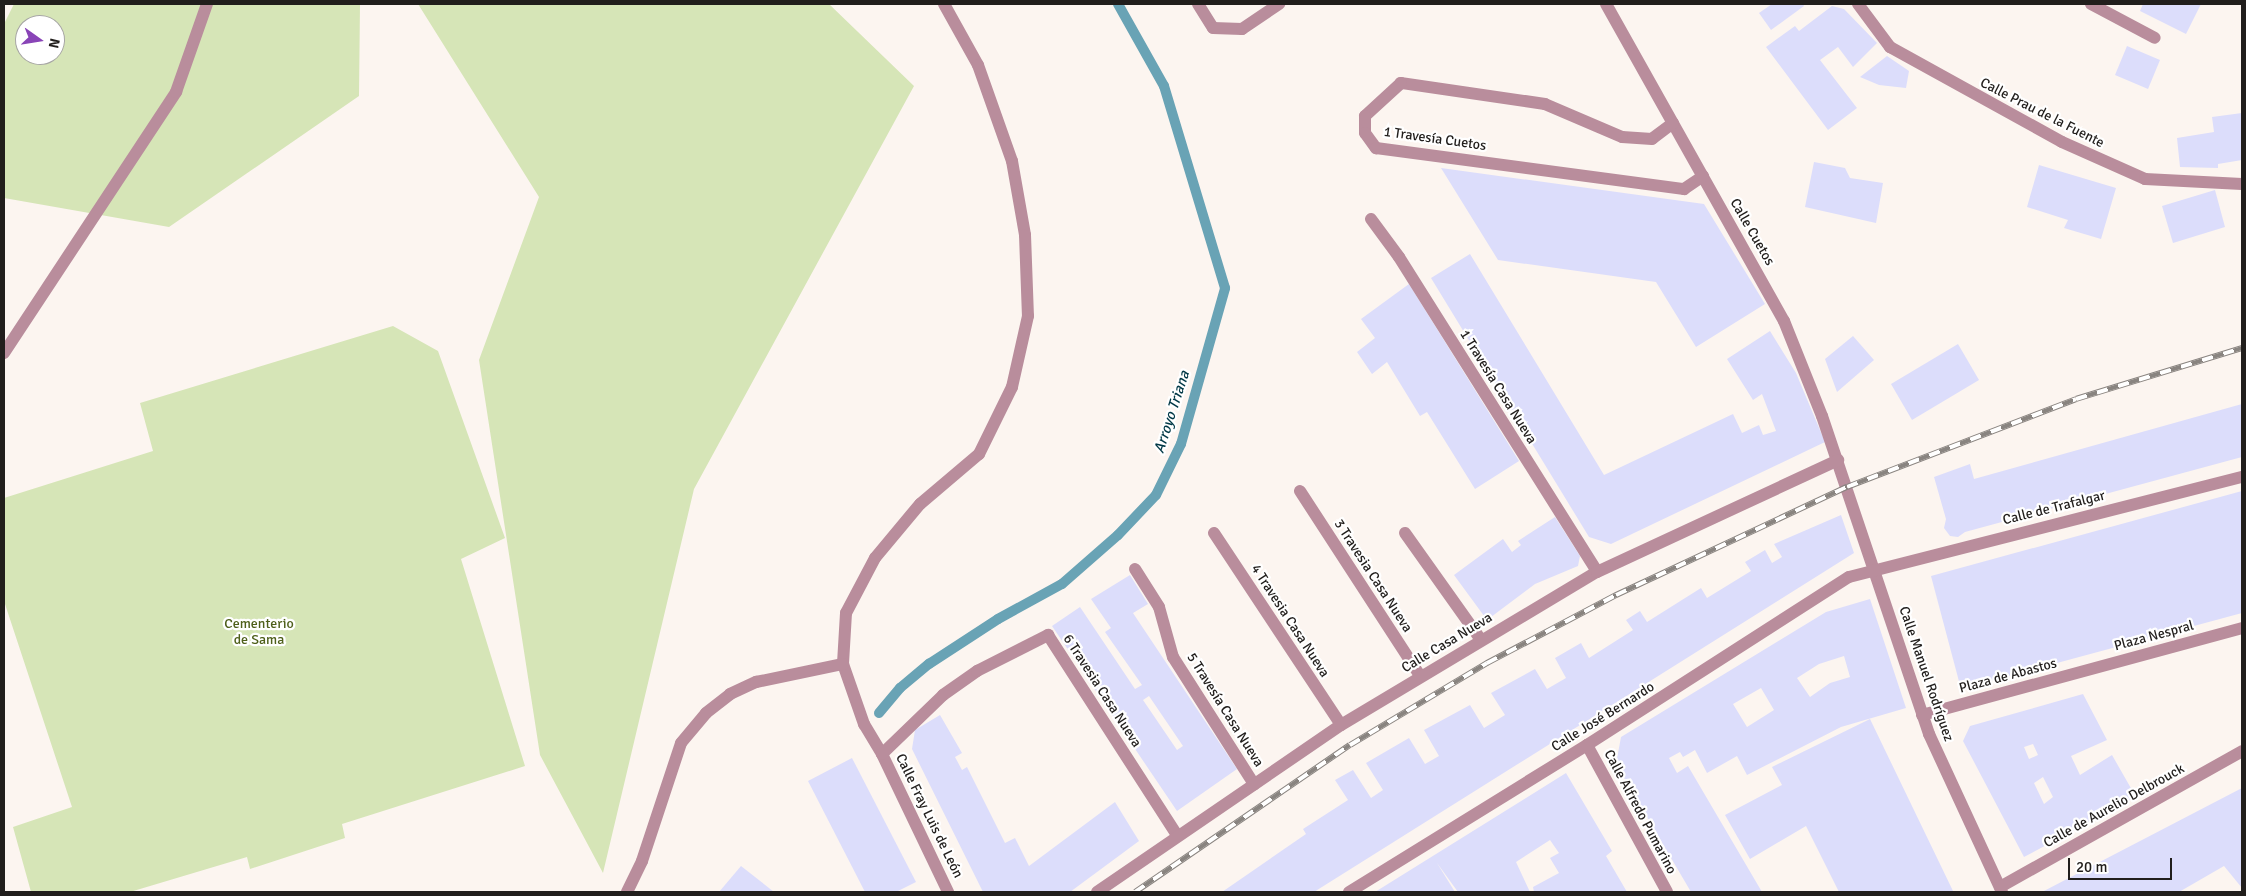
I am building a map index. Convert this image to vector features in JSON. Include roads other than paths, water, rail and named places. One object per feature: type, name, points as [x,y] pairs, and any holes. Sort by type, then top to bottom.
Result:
[{"type":"street","points":[[4,353],[176,92],[207,4]]},
{"type":"street","points":[[627,892],[642,860],[681,743],[706,713],[730,694],[756,682],[843,664],[846,614],[874,558],[920,504],[978,454],[1012,387],[1028,316],[1025,235],[1012,162],[978,65],[944,4]]},
{"type":"street","points":[[1198,4],[1213,28],[1242,29],[1279,4]]},
{"type":"street","name":"Calle Cuetos","points":[[1606,4],[1780,313],[1847,487]]},
{"type":"street","name":"Calle Prau de la Fuente","points":[[1858,4],[1890,47],[2062,142],[2145,179],[2242,184]]},
{"type":"street","points":[[2091,4],[2155,38]]},
{"type":"street","name":"1 Travesía Cuetos","points":[[1673,123],[1652,138],[1622,137],[1545,104],[1401,83],[1365,116],[1365,134],[1376,148],[1684,189],[1703,176]]},
{"type":"street","name":"1 Travesía Casa Nueva","points":[[1371,219],[1399,257],[1597,572]]},
{"type":"street","name":"Calle Casa Nueva","points":[[1097,892],[1177,835],[1341,725],[1420,676],[1597,572],[1838,460]]},
{"type":"street","name":"Calle de Trafalgar","points":[[1874,568],[2242,477]]},
{"type":"street","name":"Calle Manuel Rodríguez","points":[[1847,487],[1922,715],[2001,890]]},
{"type":"street","name":"3 Travesia Casa Nueva","points":[[1300,492],[1420,676]]},
{"type":"street","name":"4 Travesia Casa Nueva","points":[[1214,533],[1341,725]]},
{"type":"street","points":[[1405,533],[1481,640]]},
{"type":"street","name":"Calle José Bernardo","points":[[1352,891],[1588,745],[1849,577],[1874,568]]},
{"type":"street","name":"5 Travesía Casa Nueva","points":[[1135,569],[1159,607],[1173,657],[1254,784]]},
{"type":"street","name":"Plaza Nespral","points":[[2073,674],[2242,628]]},
{"type":"street","name":"6 Travesia Casa Nueva","points":[[882,754],[943,695],[977,671],[1048,635],[1177,835]]},
{"type":"street","name":"Calle Fray Luis de León","points":[[843,664],[864,724],[882,754],[948,892]]},
{"type":"street","name":"Plaza de Abastos","points":[[1922,715],[2073,674]]},
{"type":"street","name":"Calle Alfredo Pumarino","points":[[1588,745],[1667,892]]},
{"type":"street","name":"Calle de Aurelio Delbrouck","points":[[2001,890],[2242,751]]},
{"type":"waterway","name":"Arroyo Triana","points":[[879,713],[900,688],[929,664],[998,619],[1062,584],[1118,535],[1156,495],[1181,444],[1225,288],[1164,86],[1118,4]]},
{"type":"railway","points":[[1135,892],[1350,745],[1487,663],[1616,595],[1847,487],[2076,399],[2242,348]]},
{"type":"park label","name":"Cementerio de Sama","points":[[259,632]]}]
